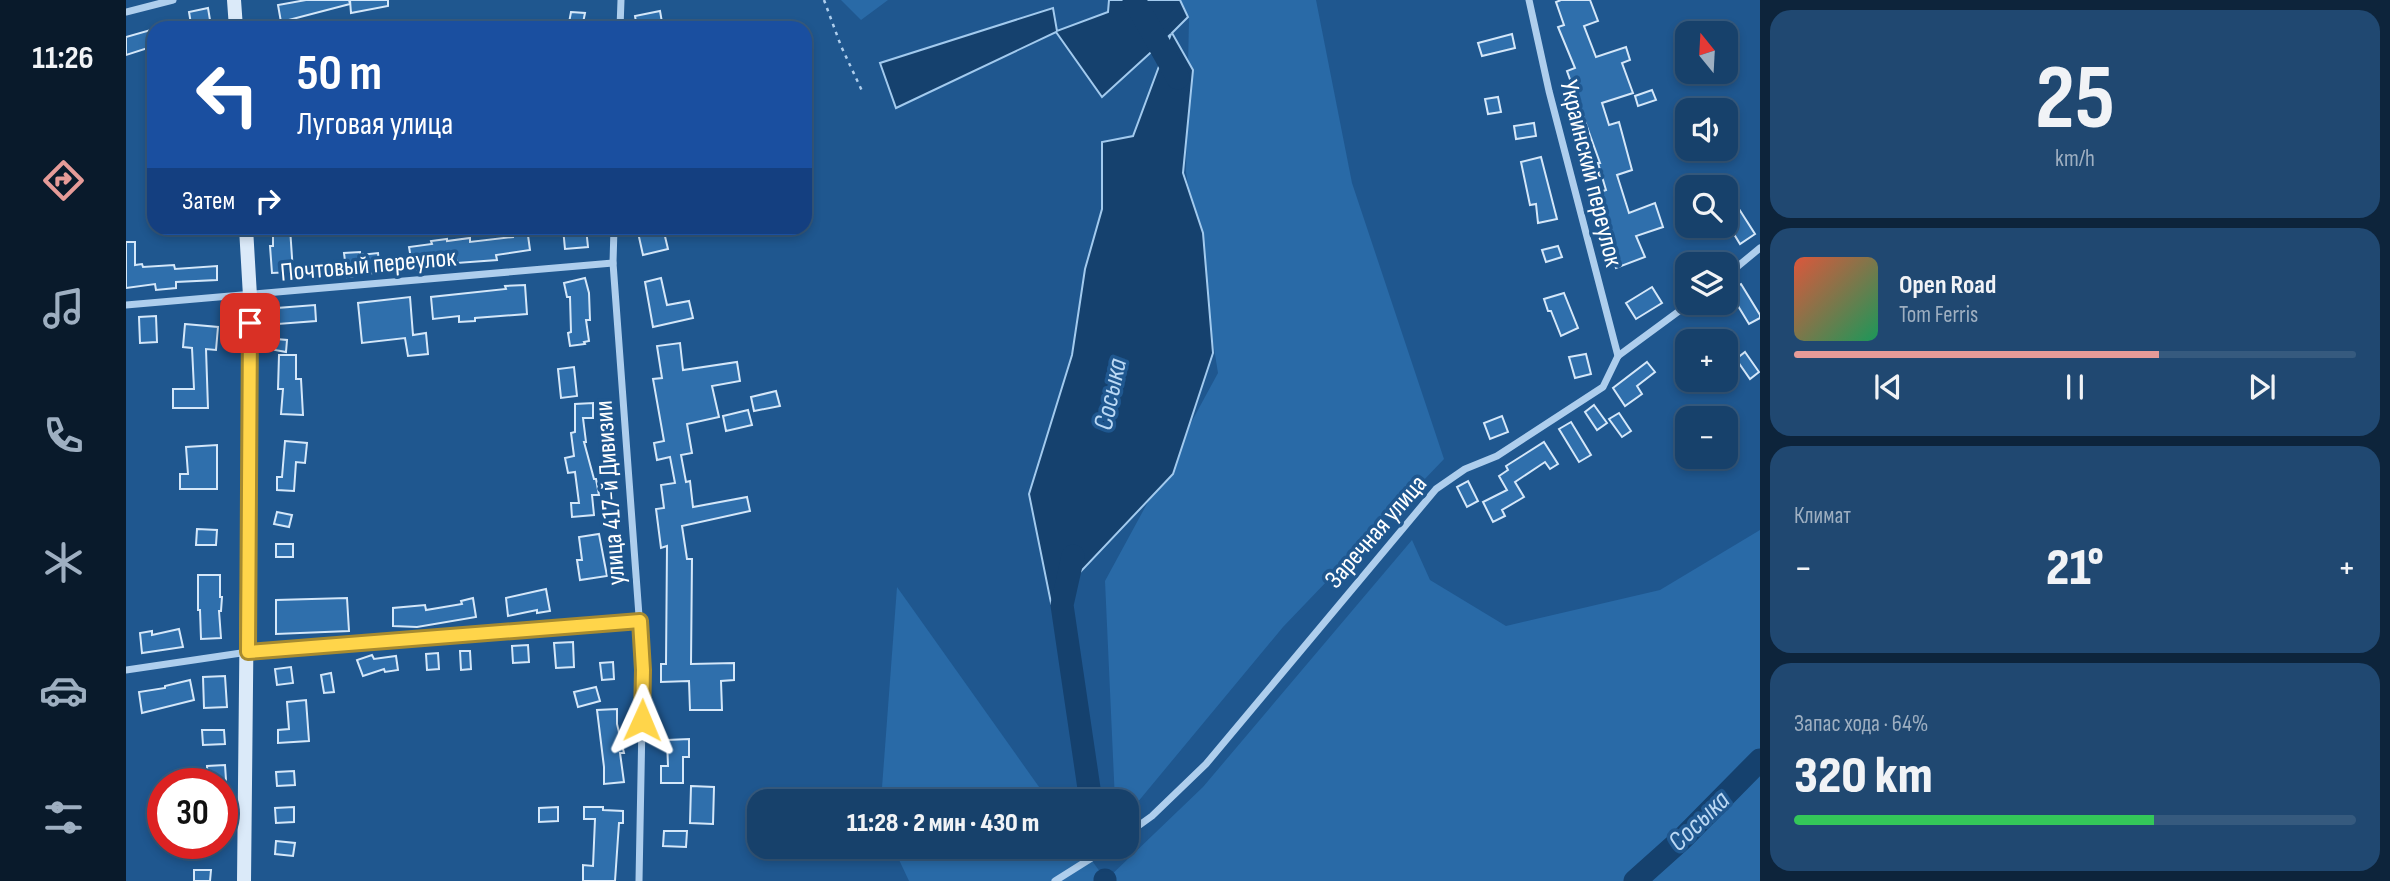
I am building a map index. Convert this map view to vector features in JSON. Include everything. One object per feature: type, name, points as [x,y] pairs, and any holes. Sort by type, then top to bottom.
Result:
[{"type":"street","points":[[126,12],[173,0]]},
{"type":"street","points":[[234,0],[236,21]]},
{"type":"street","points":[[620,21],[621,0]]},
{"type":"street","name":"Украинский переулок","points":[[1529,0],[1552,103],[1618,356]]},
{"type":"street","points":[[244,881],[250,296],[247,235]]},
{"type":"street","name":"улица 417-й Дивизии","points":[[614,235],[613,262],[643,670],[639,881]]},
{"type":"street","points":[[1738,266],[1760,248]]},
{"type":"street","name":"Почтовый переулок","points":[[126,305],[613,262]]},
{"type":"street","name":"Заречная улица","points":[[1139,825],[1206,764],[1436,489],[1465,469],[1497,456],[1603,387],[1618,356],[1675,314]]},
{"type":"street","points":[[126,670],[248,652],[640,621]]},
{"type":"street","points":[[1055,881],[1090,859]]},
{"type":"path","points":[[824,0],[841,46],[863,93]]},
{"type":"shaded area","points":[[841,0],[888,0],[861,20]]},
{"type":"shaded area","points":[[1180,0],[1316,0],[1352,183],[1444,459],[1283,627],[1139,801],[1139,789],[1114,789],[1105,581],[1218,373],[1186,172],[1189,18]]},
{"type":"shaded area","points":[[1760,530],[1760,881],[909,881],[899,859],[1091,859],[1106,880],[1128,859],[1139,859],[1139,848],[1203,787],[1412,540],[1430,580],[1506,626],[1660,590]]},
{"type":"shaded area","points":[[897,587],[1040,789],[882,789]]},
{"type":"water","points":[[1109,0],[1180,0],[1188,17],[1172,33],[1193,70],[1183,173],[1203,233],[1213,353],[1173,474],[1051,603],[1029,494],[1072,355],[1085,269],[1102,209],[1102,142],[1133,136],[1171,34],[1102,97],[1056,32],[896,108],[880,63],[1053,8],[1057,31],[1108,12]]},
{"type":"building","points":[[306,0],[349,0],[350,4],[285,21],[281,21],[278,5]]},
{"type":"building","points":[[350,0],[388,0],[388,6],[351,13]]},
{"type":"building","points":[[1590,0],[1598,21],[1584,26],[1596,57],[1626,47],[1630,60],[1622,63],[1633,93],[1602,103],[1609,125],[1619,122],[1632,170],[1617,175],[1629,213],[1655,203],[1663,227],[1636,236],[1645,257],[1616,268],[1601,222],[1606,221],[1597,193],[1606,190],[1600,163],[1567,71],[1575,68],[1558,27],[1564,25],[1556,2]]},
{"type":"building","points":[[208,8],[210,20],[190,21],[189,12]]},
{"type":"building","points":[[660,11],[662,21],[636,21],[635,16]]},
{"type":"building","points":[[571,12],[585,13],[583,21],[569,21]]},
{"type":"building","points":[[147,31],[147,48],[126,55],[126,37]]},
{"type":"building","points":[[1512,34],[1515,48],[1482,56],[1478,43]]},
{"type":"building","points":[[1652,90],[1656,100],[1638,106],[1635,96]]},
{"type":"building","points":[[1498,97],[1501,112],[1488,114],[1485,99]]},
{"type":"building","points":[[1534,123],[1536,136],[1516,139],[1514,126]]},
{"type":"building","points":[[1541,157],[1557,219],[1538,223],[1536,204],[1530,205],[1521,162]]},
{"type":"building","points":[[1738,210],[1755,234],[1740,244],[1736,238]]},
{"type":"building","points":[[273,235],[290,235],[293,272],[272,273],[270,246],[273,246]]},
{"type":"building","points":[[528,235],[530,250],[496,255],[497,260],[457,261],[422,266],[423,269],[413,270],[409,247],[447,239],[470,238],[470,242]]},
{"type":"building","points":[[564,235],[587,235],[588,247],[565,249]]},
{"type":"building","points":[[639,235],[665,235],[668,249],[643,255]]},
{"type":"building","points":[[126,242],[135,242],[135,265],[174,265],[175,269],[217,266],[217,280],[176,282],[176,288],[156,290],[155,284],[126,288]]},
{"type":"building","points":[[1558,246],[1562,257],[1546,262],[1542,250]]},
{"type":"building","points":[[360,252],[360,255],[378,253],[380,272],[347,277],[344,253]]},
{"type":"building","points":[[585,278],[589,293],[590,320],[586,320],[589,341],[570,346],[570,297],[567,297],[564,283]]},
{"type":"building","points":[[661,278],[667,305],[689,301],[693,318],[653,327],[645,282]]},
{"type":"building","points":[[1741,284],[1760,315],[1760,318],[1749,324],[1738,306],[1738,286]]},
{"type":"building","points":[[525,285],[527,314],[475,318],[475,321],[459,322],[459,316],[433,319],[431,297]]},
{"type":"building","points":[[1652,287],[1662,303],[1636,319],[1626,303]]},
{"type":"building","points":[[1564,293],[1578,328],[1561,336],[1544,299]]},
{"type":"building","points":[[410,297],[413,335],[426,333],[428,354],[408,356],[405,338],[362,343],[358,303]]},
{"type":"building","points":[[315,305],[316,321],[278,324],[277,308]]},
{"type":"building","points":[[156,316],[157,342],[140,343],[139,317]]},
{"type":"building","points":[[185,324],[218,327],[216,350],[206,349],[208,408],[173,408],[173,389],[194,389],[192,348],[183,347]]},
{"type":"building","points":[[276,339],[287,340],[286,352],[275,350]]},
{"type":"building","points":[[680,343],[683,370],[737,362],[740,381],[712,386],[719,417],[687,424],[692,453],[681,455],[686,482],[690,481],[693,507],[747,497],[750,511],[682,526],[687,559],[692,559],[691,664],[734,663],[734,680],[721,681],[722,710],[690,710],[689,681],[661,682],[661,664],[666,664],[667,546],[661,548],[656,509],[664,508],[661,485],[675,483],[670,457],[657,460],[654,443],[664,441],[653,379],[662,378],[657,346]]},
{"type":"building","points":[[1745,352],[1759,372],[1750,379],[1738,362],[1738,357]]},
{"type":"building","points":[[1586,354],[1591,374],[1575,378],[1569,357]]},
{"type":"building","points":[[279,355],[296,355],[296,379],[301,379],[303,415],[281,414],[283,389],[278,389]]},
{"type":"building","points":[[1647,362],[1655,372],[1637,386],[1642,394],[1625,406],[1613,388]]},
{"type":"building","points":[[574,367],[577,396],[561,398],[558,369]]},
{"type":"building","points":[[776,391],[780,406],[754,411],[751,397]]},
{"type":"building","points":[[593,403],[593,418],[583,418],[584,442],[599,495],[592,495],[594,515],[572,517],[571,503],[579,503],[575,472],[568,473],[565,458],[574,456],[571,433],[575,432],[575,404]]},
{"type":"building","points":[[1594,405],[1607,423],[1597,430],[1585,412]]},
{"type":"building","points":[[748,410],[752,425],[726,431],[723,416]]},
{"type":"building","points":[[1619,413],[1631,431],[1622,437],[1609,419]]},
{"type":"building","points":[[1502,416],[1508,432],[1490,439],[1484,423]]},
{"type":"building","points":[[1571,422],[1591,455],[1579,462],[1559,429]]},
{"type":"building","points":[[285,441],[307,443],[305,463],[296,462],[294,491],[277,490],[277,477],[282,477]]},
{"type":"building","points":[[1544,442],[1558,464],[1550,469],[1545,462],[1515,482],[1524,497],[1502,510],[1505,516],[1493,522],[1483,502],[1507,490],[1499,476],[1508,470],[1506,466]]},
{"type":"building","points":[[217,445],[217,489],[180,489],[180,474],[188,474],[186,447]]},
{"type":"building","points":[[1468,481],[1478,501],[1467,507],[1457,487]]},
{"type":"building","points":[[277,512],[292,515],[289,527],[274,524]]},
{"type":"building","points":[[197,529],[217,530],[216,545],[196,545]]},
{"type":"building","points":[[599,534],[607,576],[580,580],[577,560],[582,560],[579,537]]},
{"type":"building","points":[[276,544],[293,544],[293,557],[276,557]]},
{"type":"building","points":[[198,575],[220,575],[221,638],[201,639]]},
{"type":"building","points":[[546,589],[550,611],[537,613],[537,610],[508,616],[506,598]]},
{"type":"building","points":[[347,598],[349,631],[276,634],[276,600]]},
{"type":"building","points":[[473,598],[476,617],[417,627],[393,626],[393,608],[425,605],[426,610],[462,604],[461,601]]},
{"type":"building","points":[[179,629],[183,647],[142,653],[140,633],[152,631],[152,635]]},
{"type":"building","points":[[573,642],[574,667],[556,668],[554,643]]},
{"type":"building","points":[[528,645],[529,662],[513,663],[512,646]]},
{"type":"building","points":[[460,651],[470,651],[471,669],[461,670]]},
{"type":"building","points":[[438,653],[439,669],[427,670],[426,654]]},
{"type":"building","points":[[372,655],[374,659],[396,656],[398,670],[385,672],[384,669],[363,676],[357,660]]},
{"type":"building","points":[[613,662],[614,679],[602,680],[600,663]]},
{"type":"building","points":[[291,667],[293,683],[277,685],[275,669]]},
{"type":"building","points":[[331,673],[334,692],[324,693],[321,675]]},
{"type":"building","points":[[225,676],[227,707],[204,708],[203,677]]},
{"type":"building","points":[[190,680],[194,700],[142,713],[139,692]]},
{"type":"building","points":[[596,687],[600,701],[578,707],[574,692]]},
{"type":"building","points":[[306,700],[309,741],[278,743],[278,730],[289,729],[287,702]]},
{"type":"building","points":[[617,709],[617,724],[624,753],[620,753],[624,782],[604,784],[597,710]]},
{"type":"building","points":[[202,730],[224,730],[225,744],[203,745]]},
{"type":"building","points":[[689,739],[689,757],[683,757],[683,783],[661,783],[661,766],[668,766],[667,740]]},
{"type":"building","points":[[225,765],[225,768],[207,768]]},
{"type":"building","points":[[294,771],[295,785],[277,786],[276,772]]},
{"type":"building","points":[[691,786],[714,787],[713,824],[690,823]]},
{"type":"building","points":[[294,807],[294,822],[276,823],[275,808]]},
{"type":"building","points":[[558,807],[558,821],[539,822],[539,808]]},
{"type":"building","points":[[584,807],[623,811],[623,823],[619,823],[615,881],[583,881],[583,865],[593,866],[595,819],[584,819]]},
{"type":"building","points":[[664,831],[687,831],[686,847],[663,846]]},
{"type":"building","points":[[276,841],[295,843],[293,856],[275,854]]},
{"type":"building","points":[[194,870],[211,870],[210,881],[194,881]]},
{"type":"waterway","name":"Сосыка","points":[[1134,0],[1178,78]]},
{"type":"waterway","name":"Сосыка","points":[[1073,556],[1062,605],[1089,789]]},
{"type":"waterway","name":"Сосыка","points":[[1635,881],[1682,839],[1760,760]]},
{"type":"route","points":[[250,323],[248,652],[640,621],[642,720]]}]
